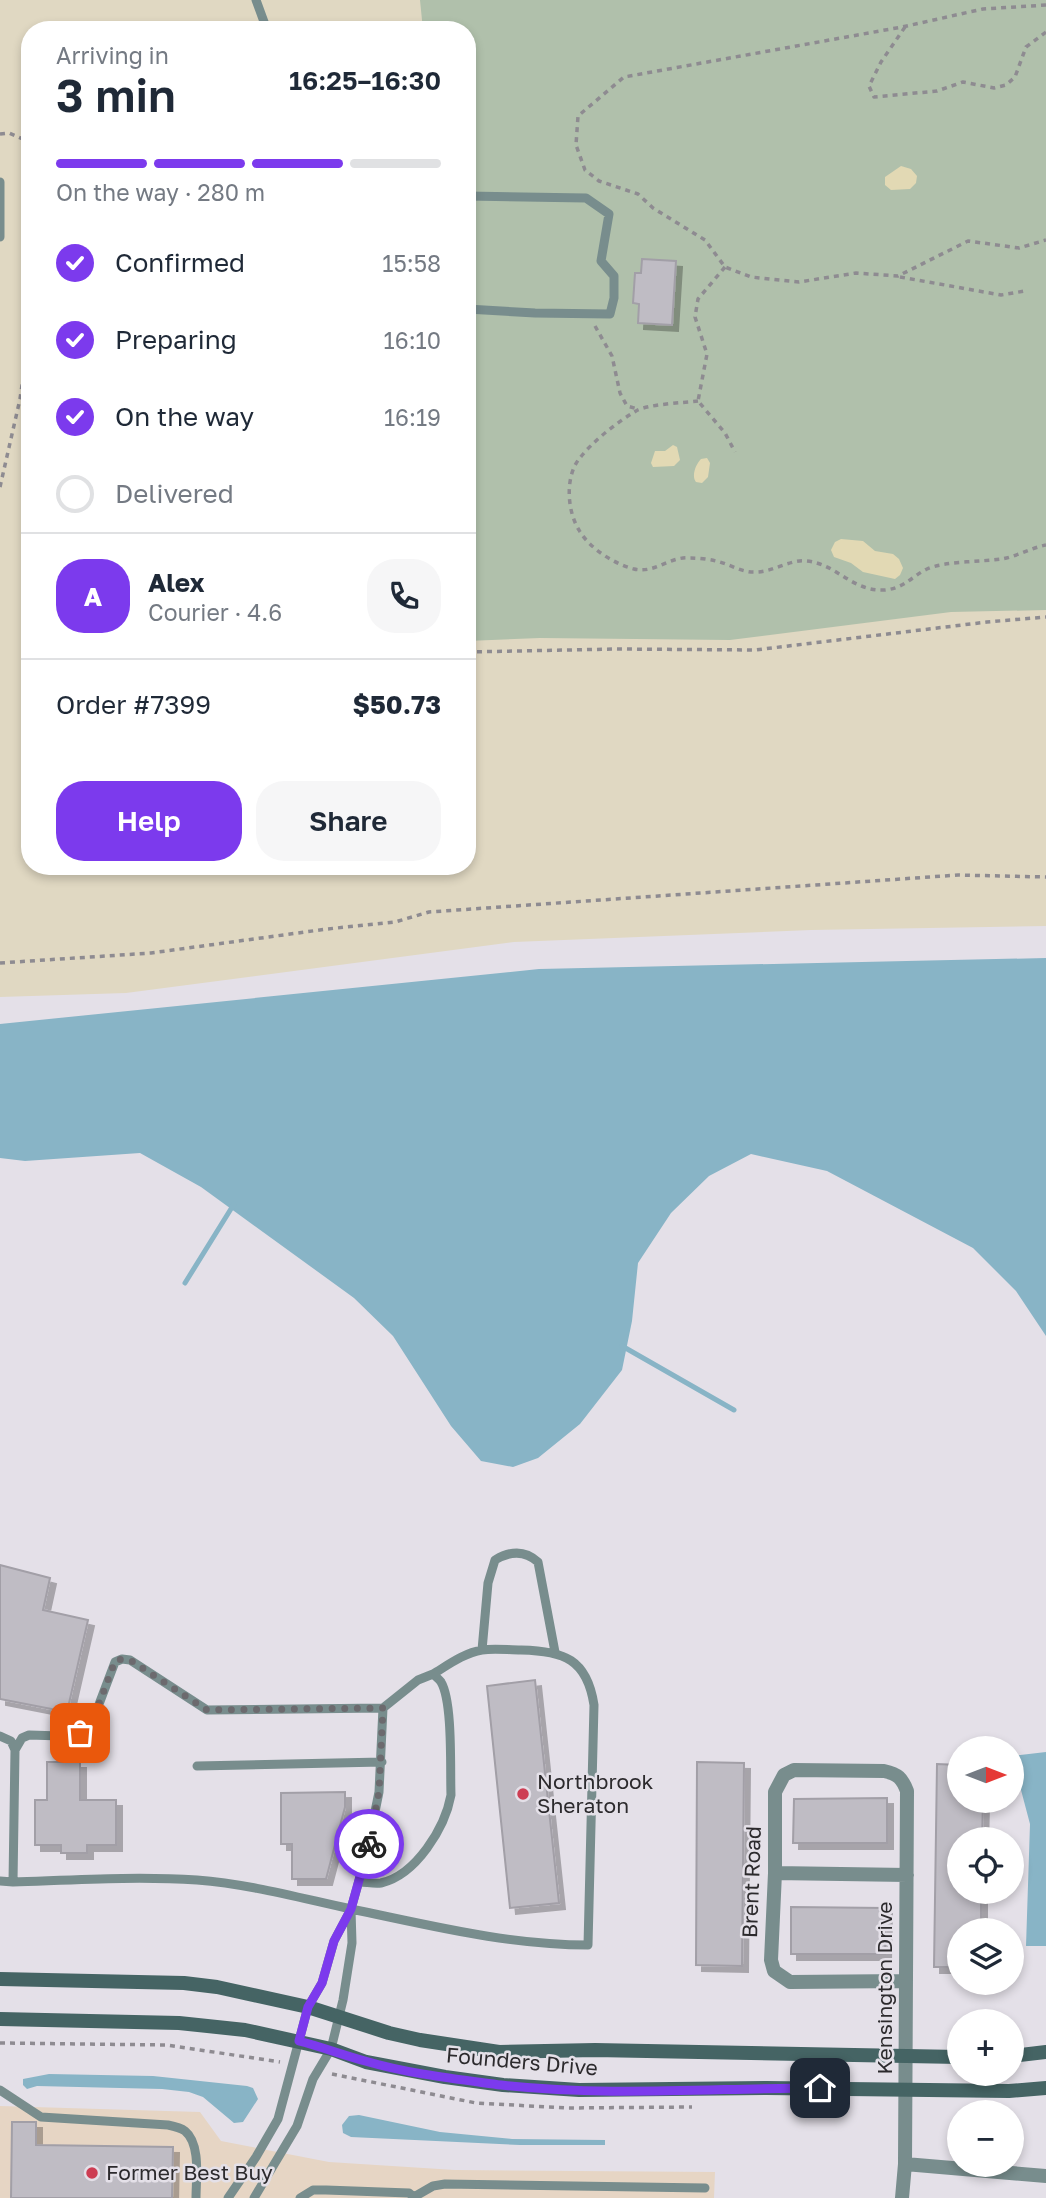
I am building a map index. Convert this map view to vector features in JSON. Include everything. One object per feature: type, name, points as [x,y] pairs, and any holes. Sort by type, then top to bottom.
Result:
[{"type":"main road","name":"Founders Drive","points":[[0,1979],[184,1983],[217,1987],[308,2007],[389,2033],[499,2052],[595,2050],[947,2057]]},
{"type":"main road","name":"Founders Drive","points":[[0,2019],[179,2023],[244,2031],[331,2049],[366,2062],[503,2085],[579,2090],[767,2088],[1009,2091],[1046,2088]]},
{"type":"main road","points":[[1024,2055],[1046,2052]]},
{"type":"street","name":"Brent Road","points":[[902,1779],[894,1773],[884,1771],[794,1770],[784,1776],[775,1792],[771,1960],[774,1971],[790,1982],[905,1981]]},
{"type":"street","name":"Kensington Drive","points":[[902,1779],[907,1791],[906,2090],[902,2198]]},
{"type":"street","points":[[775,1873],[907,1875]]},
{"type":"street","points":[[905,2164],[1046,2176]]},
{"type":"lane","points":[[256,0],[264,21]]},
{"type":"lane","points":[[0,182],[0,237]]},
{"type":"lane","points":[[476,196],[586,198],[609,214],[601,261],[614,276],[614,299],[610,314],[476,309]]},
{"type":"lane","points":[[482,1650],[488,1583],[495,1560],[506,1553],[529,1554],[538,1562],[555,1652]]},
{"type":"lane","points":[[0,1881],[197,1880],[250,1887],[461,1933],[554,1945],[588,1945],[594,1705],[590,1684],[583,1670],[555,1652],[482,1650],[462,1657],[433,1675],[418,1680],[383,1708],[207,1710],[141,1666],[122,1659],[115,1661],[110,1671],[90,1728],[80,1733],[61,1736],[29,1735],[22,1738],[15,1750]]},
{"type":"lane","points":[[359,1882],[379,1884],[398,1876],[415,1861],[437,1832],[449,1805],[451,1783],[446,1697],[441,1681],[433,1675]]},
{"type":"lane","points":[[228,2198],[278,2119],[308,2007],[322,1983],[334,1941],[351,1909],[373,1826],[382,1762],[383,1708]]},
{"type":"lane","points":[[0,1736],[11,1741],[15,1750],[13,1882]]},
{"type":"lane","points":[[197,1766],[382,1762]]},
{"type":"lane","points":[[254,2198],[297,2126],[318,2071],[331,2049],[340,2016],[352,1943],[351,1909]]},
{"type":"lane","points":[[0,2090],[41,2117],[168,2125],[184,2131],[193,2145],[196,2198]]},
{"type":"lane","points":[[300,2198],[313,2190],[409,2193],[415,2197],[433,2186],[444,2184],[705,2188]]},
{"type":"path","points":[[1025,290],[1001,295],[898,276],[856,272],[799,282],[751,277],[725,267],[705,240],[653,208],[638,194],[599,181],[585,170],[576,145],[578,116],[624,77],[983,9],[1046,5]]},
{"type":"path","points":[[906,25],[881,62],[869,86],[874,97],[937,91],[963,82],[995,88],[1006,85],[1014,77],[1026,47],[1046,32]]},
{"type":"path","points":[[0,134],[9,133],[21,138]]},
{"type":"path","points":[[898,276],[968,241],[1019,248],[1046,240]]},
{"type":"path","points":[[698,401],[707,354],[695,317],[698,299],[725,267]]},
{"type":"path","points":[[589,314],[611,356],[620,393],[627,407],[638,409],[698,401]]},
{"type":"path","points":[[0,487],[21,393]]},
{"type":"path","points":[[698,401],[725,433],[735,452]]},
{"type":"path","points":[[638,409],[578,461],[570,483],[570,506],[578,530],[594,547],[615,561],[635,569],[650,570],[685,557],[714,560],[746,572],[760,573],[805,560],[822,564],[861,587],[887,590],[909,583],[928,569],[1004,559],[1046,545]]},
{"type":"path","points":[[476,652],[755,650],[1046,617]]},
{"type":"path","points":[[0,963],[151,953],[395,922],[429,912],[958,875],[1046,877]]},
{"type":"path","points":[[0,2043],[167,2045],[293,2065]]},
{"type":"path","points":[[318,2071],[477,2103],[567,2108],[692,2107]]},
{"type":"shaded area","points":[[0,0],[1046,0],[1046,926],[811,930],[514,942],[126,993],[0,997]]},
{"type":"shaded area","points":[[0,2106],[200,2112],[221,2141],[329,2162],[455,2170],[715,2172],[714,2198],[0,2198]]},
{"type":"green space","points":[[420,0],[1046,0],[1046,610],[951,612],[730,640],[540,638],[476,641],[476,21],[422,21]]},
{"type":"sand","points":[[901,166],[911,169],[917,176],[916,183],[910,189],[891,190],[885,185],[885,177]]},
{"type":"sand","points":[[673,445],[677,447],[680,460],[674,466],[653,467],[651,463],[655,451],[665,451]]},
{"type":"sand","points":[[707,458],[710,463],[708,477],[702,483],[696,482],[696,467],[701,459]]},
{"type":"sand","points":[[841,539],[863,541],[875,551],[893,554],[903,568],[900,575],[895,579],[863,572],[851,563],[834,557],[831,550],[835,542]]},
{"type":"water","points":[[1046,958],[1046,1336],[1016,1291],[973,1248],[827,1171],[751,1154],[709,1176],[671,1213],[638,1263],[632,1321],[622,1370],[580,1424],[538,1458],[513,1467],[481,1461],[451,1426],[393,1336],[354,1298],[201,1187],[140,1153],[25,1161],[0,1158],[0,1024],[539,969]]},
{"type":"water","points":[[1046,1752],[1046,1946],[1026,1946],[1030,1824],[1024,1801],[1024,1755]]},
{"type":"water","points":[[49,2074],[153,2076],[247,2086],[253,2088],[258,2099],[243,2122],[234,2123],[203,2097],[189,2092],[37,2086],[27,2089],[23,2085],[23,2079]]},
{"type":"water","points":[[359,2115],[440,2132],[512,2139],[605,2140],[605,2145],[520,2145],[351,2137],[343,2133],[342,2125],[349,2116]]},
{"type":"building","points":[[642,259],[676,261],[672,325],[638,323],[639,304],[633,303],[635,273],[641,273]]},
{"type":"building","points":[[0,1565],[50,1578],[43,1610],[88,1620],[67,1712],[0,1699]]},
{"type":"building","name":"Northbrook Sheraton","points":[[535,1680],[559,1903],[510,1908],[487,1686]]},
{"type":"building","points":[[47,1762],[80,1762],[80,1800],[116,1800],[116,1845],[87,1845],[87,1853],[61,1853],[61,1845],[35,1845],[35,1800],[47,1800]]},
{"type":"building","points":[[697,1762],[744,1763],[742,1966],[696,1965]]},
{"type":"building","points":[[937,1764],[947,1764],[947,1813],[983,1813],[982,1827],[947,1827],[947,1904],[981,1904],[981,1918],[947,1918],[947,1967],[934,1967]]},
{"type":"building","points":[[345,1792],[345,1807],[326,1879],[292,1879],[292,1844],[281,1844],[281,1793]]},
{"type":"building","points":[[887,1798],[887,1843],[793,1843],[794,1799]]},
{"type":"building","points":[[791,1907],[886,1908],[885,1954],[791,1954]]},
{"type":"building","name":"Former Best Buy","points":[[12,2122],[36,2122],[36,2145],[173,2147],[172,2198],[11,2198]]},
{"type":"waterway","points":[[185,1283],[234,1204]]},
{"type":"waterway","points":[[622,1346],[734,1410]]},
{"type":"way so far","points":[[80,1733],[90,1728],[110,1671],[115,1661],[122,1659],[141,1666],[207,1710],[216,1712],[383,1708],[379,1792],[369,1844]]},
{"type":"place","name":"Northbrook Sheraton","points":[[523,1794]]},
{"type":"place","name":"Former Best Buy","points":[[92,2173]]},
{"type":"route","points":[[369,1844],[351,1909],[334,1941],[322,1983],[308,2007],[299,2041],[366,2062],[503,2085],[579,2090],[820,2088]]}]
